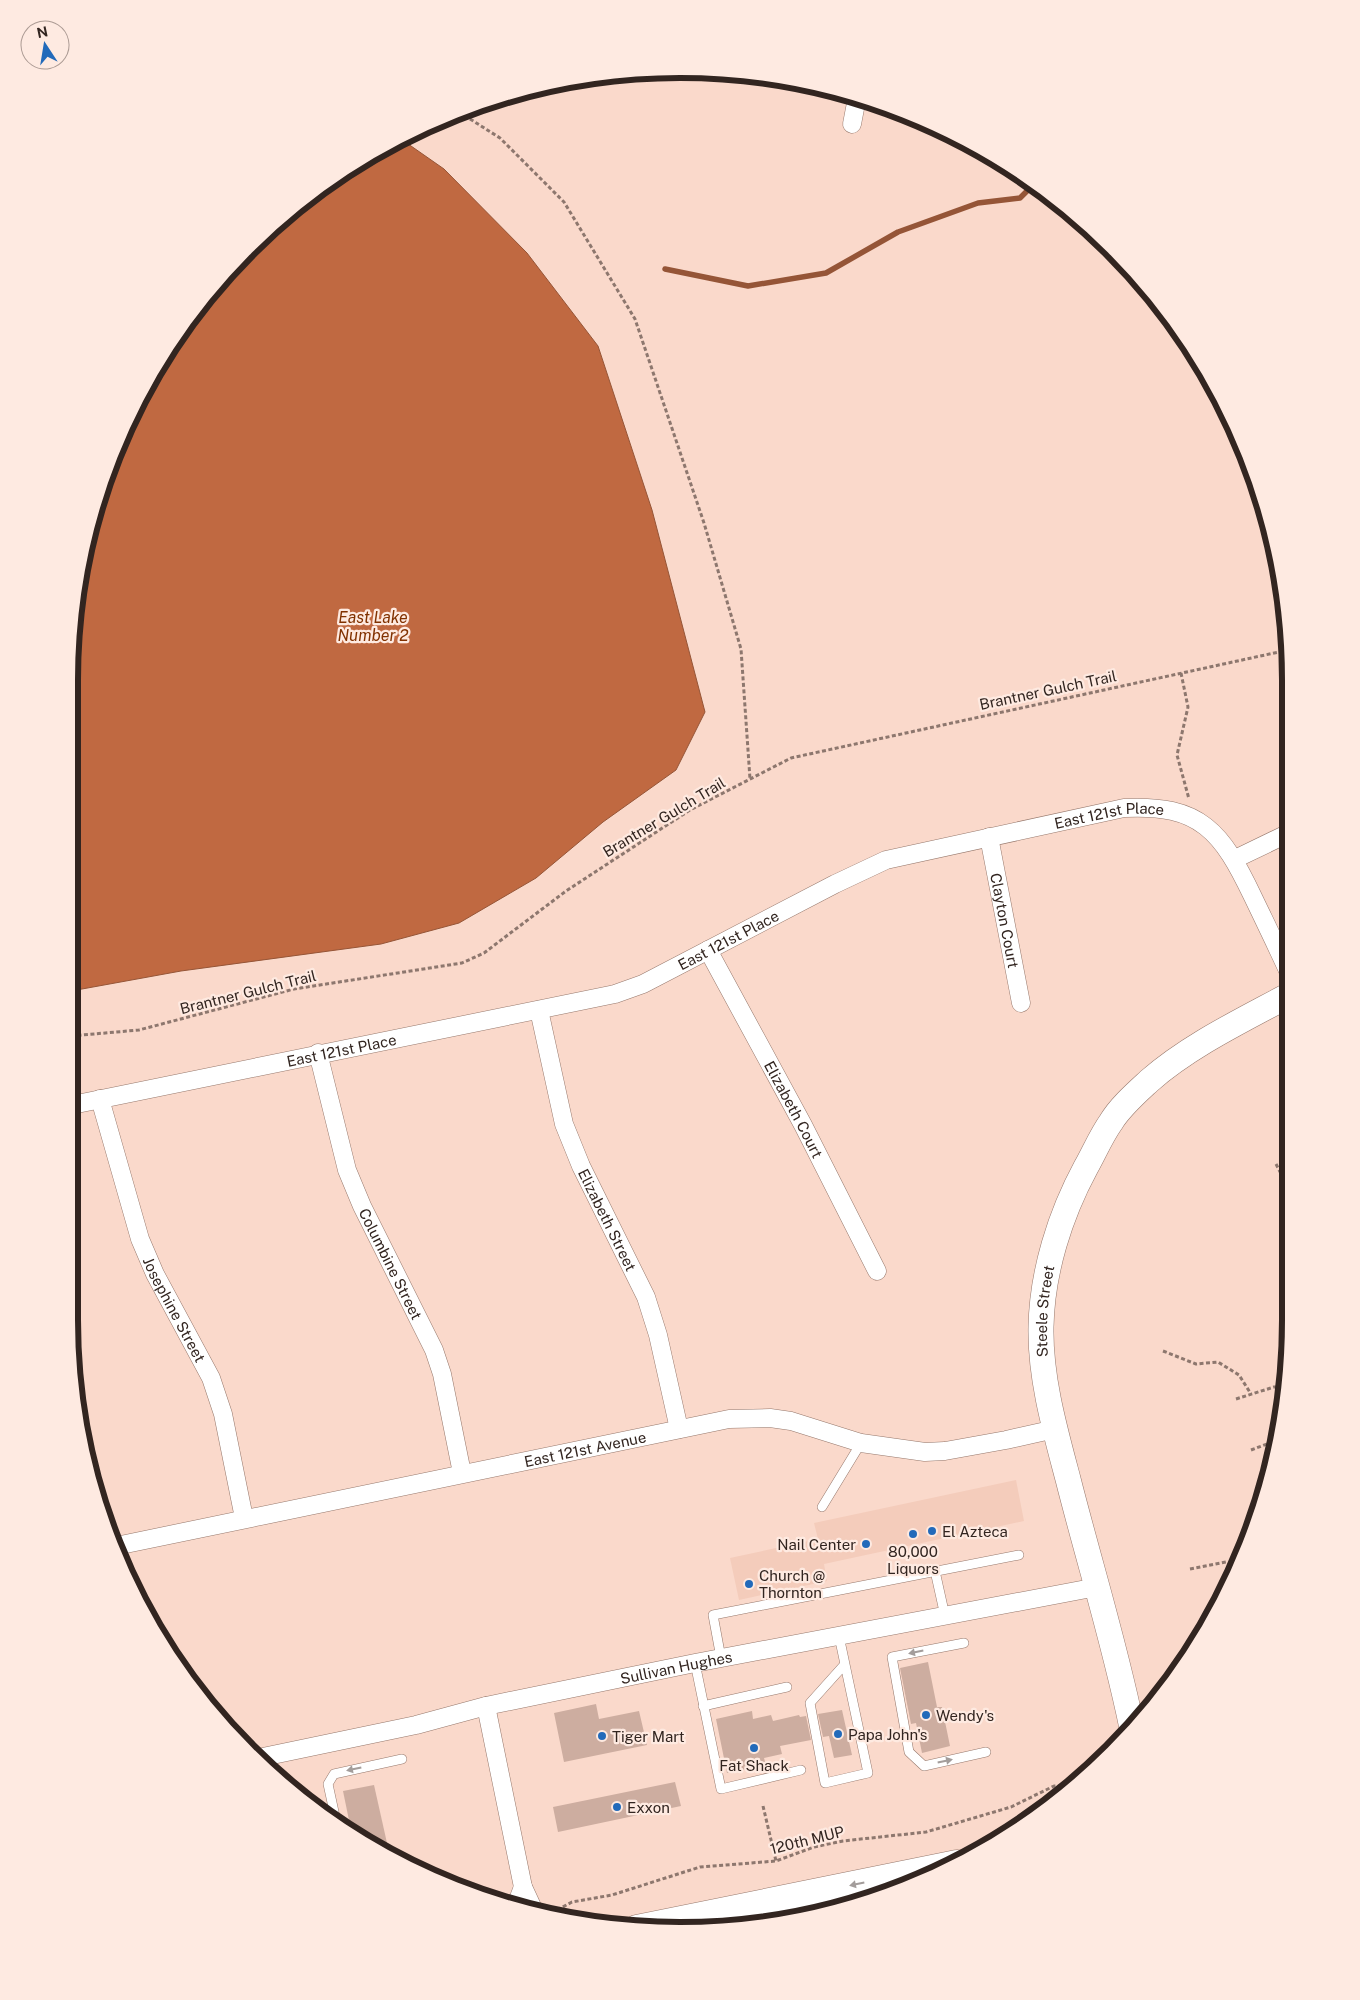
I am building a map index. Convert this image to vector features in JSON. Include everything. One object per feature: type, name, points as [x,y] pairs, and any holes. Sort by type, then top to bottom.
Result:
[{"type":"main road","points":[[672,1922],[924,1871]]},
{"type":"street","points":[[852,124],[856,104]]},
{"type":"street","name":"East 121st Place","points":[[78,1104],[318,1053],[615,994],[644,984],[886,860],[1124,808],[1145,807],[1167,810],[1195,818],[1220,838],[1235,859],[1282,958]]},
{"type":"street","points":[[1235,859],[1282,836]]},
{"type":"street","name":"Clayton Court","points":[[989,837],[1021,1003]]},
{"type":"street","name":"Elizabeth Court","points":[[708,950],[877,1271]]},
{"type":"street","name":"Steele Street","points":[[1130,1720],[1055,1429],[1042,1345],[1044,1292],[1053,1249],[1066,1210],[1081,1177],[1111,1121],[1150,1080],[1192,1050],[1236,1023],[1282,999]]},
{"type":"street","name":"Elizabeth Street","points":[[539,1010],[564,1124],[581,1166],[646,1297],[658,1335],[679,1429]]},
{"type":"street","name":"Columbine Street","points":[[318,1053],[347,1170],[362,1206],[434,1350],[442,1374],[462,1473]]},
{"type":"street","name":"Josephine Street","points":[[100,1099],[140,1239],[155,1274],[211,1378],[223,1414],[244,1518]]},
{"type":"street","name":"East 121st Avenue","points":[[121,1545],[729,1419],[770,1418],[790,1421],[861,1443],[906,1451],[945,1451],[1055,1429]]},
{"type":"street","name":"Sullivan Hughes","points":[[265,1756],[416,1725],[486,1706],[695,1663],[1097,1587]]},
{"type":"street","points":[[486,1706],[523,1887],[531,1904]]},
{"type":"street","points":[[518,1900],[523,1887]]},
{"type":"lane","points":[[822,1507],[861,1443]]},
{"type":"lane","points":[[721,1658],[713,1615],[1019,1555]]},
{"type":"lane","points":[[935,1571],[946,1616]]},
{"type":"lane","points":[[839,1636],[845,1664],[868,1773],[825,1783],[810,1703],[845,1664]]},
{"type":"lane","points":[[964,1642],[892,1657],[909,1752],[924,1766],[986,1752]]},
{"type":"lane","points":[[695,1663],[721,1789],[801,1770]]},
{"type":"lane","points":[[703,1706],[787,1688]]},
{"type":"lane","points":[[334,1813],[328,1784],[334,1774],[402,1759]]},
{"type":"path","points":[[466,117],[500,138],[564,202],[635,319],[704,523],[741,649],[750,779]]},
{"type":"path","name":"Brantner Gulch Trail","points":[[78,1035],[139,1030],[294,989],[462,964],[484,953],[566,891],[690,810],[790,758],[1281,651]]},
{"type":"path","points":[[1181,673],[1188,707],[1177,755],[1195,818]]},
{"type":"path","points":[[1276,1164],[1282,1176]]},
{"type":"path","points":[[1163,1351],[1196,1364],[1218,1362],[1239,1375],[1251,1394]]},
{"type":"path","points":[[1236,1399],[1278,1387]]},
{"type":"path","points":[[1251,1450],[1270,1443]]},
{"type":"path","points":[[1190,1569],[1226,1562]]},
{"type":"path","name":"120th MUP","points":[[558,1910],[572,1902],[612,1895],[700,1866],[776,1861],[814,1847],[843,1841],[898,1836],[944,1828],[1011,1807],[1054,1786],[1061,1786]]},
{"type":"path","points":[[764,1806],[776,1861]]},
{"type":"shaded area","points":[[1016,1480],[1024,1521],[824,1564],[827,1581],[739,1600],[730,1558],[818,1539],[814,1523]]},
{"type":"water","name":"East Lake Number 2","points":[[407,143],[444,169],[527,253],[598,346],[652,510],[705,712],[676,770],[603,822],[536,878],[459,923],[381,944],[181,971],[78,990],[79,641],[89,562],[98,524],[109,486],[123,449],[140,414],[158,379],[202,313],[254,254],[313,202],[345,179]]},
{"type":"building","name":"Wendy's","points":[[928,1662],[937,1707],[942,1707],[950,1746],[922,1753],[916,1723],[911,1724],[900,1668]]},
{"type":"building","name":"Tiger Mart","points":[[596,1704],[599,1719],[639,1711],[647,1745],[564,1762],[554,1713]]},
{"type":"building","name":"Papa John's","points":[[842,1710],[852,1755],[834,1758],[829,1736],[823,1737],[818,1714]]},
{"type":"building","points":[[752,1711],[753,1719],[771,1715],[773,1721],[799,1715],[800,1717],[806,1716],[811,1740],[780,1746],[782,1754],[764,1758],[766,1765],[727,1773],[716,1719]]},
{"type":"building","name":"Exxon","points":[[675,1782],[681,1806],[558,1832],[553,1807]]},
{"type":"building","points":[[374,1785],[388,1847],[350,1824],[343,1791]]},
{"type":"waterway","points":[[665,269],[748,286],[826,273],[898,232],[978,203],[1020,198],[1029,189]]},
{"type":"place","name":"El Azteca","points":[[932,1531]]},
{"type":"place","name":"80,000 Liquors","points":[[913,1534]]},
{"type":"place","name":"Nail Center","points":[[866,1544]]},
{"type":"place","name":"Church @ Thornton","points":[[749,1584]]},
{"type":"place","name":"Wendy's","points":[[926,1715]]},
{"type":"place","name":"Papa John's","points":[[838,1734]]},
{"type":"place","name":"Tiger Mart","points":[[602,1736]]},
{"type":"place","name":"Fat Shack","points":[[754,1748]]},
{"type":"place","name":"Exxon","points":[[617,1807]]}]
